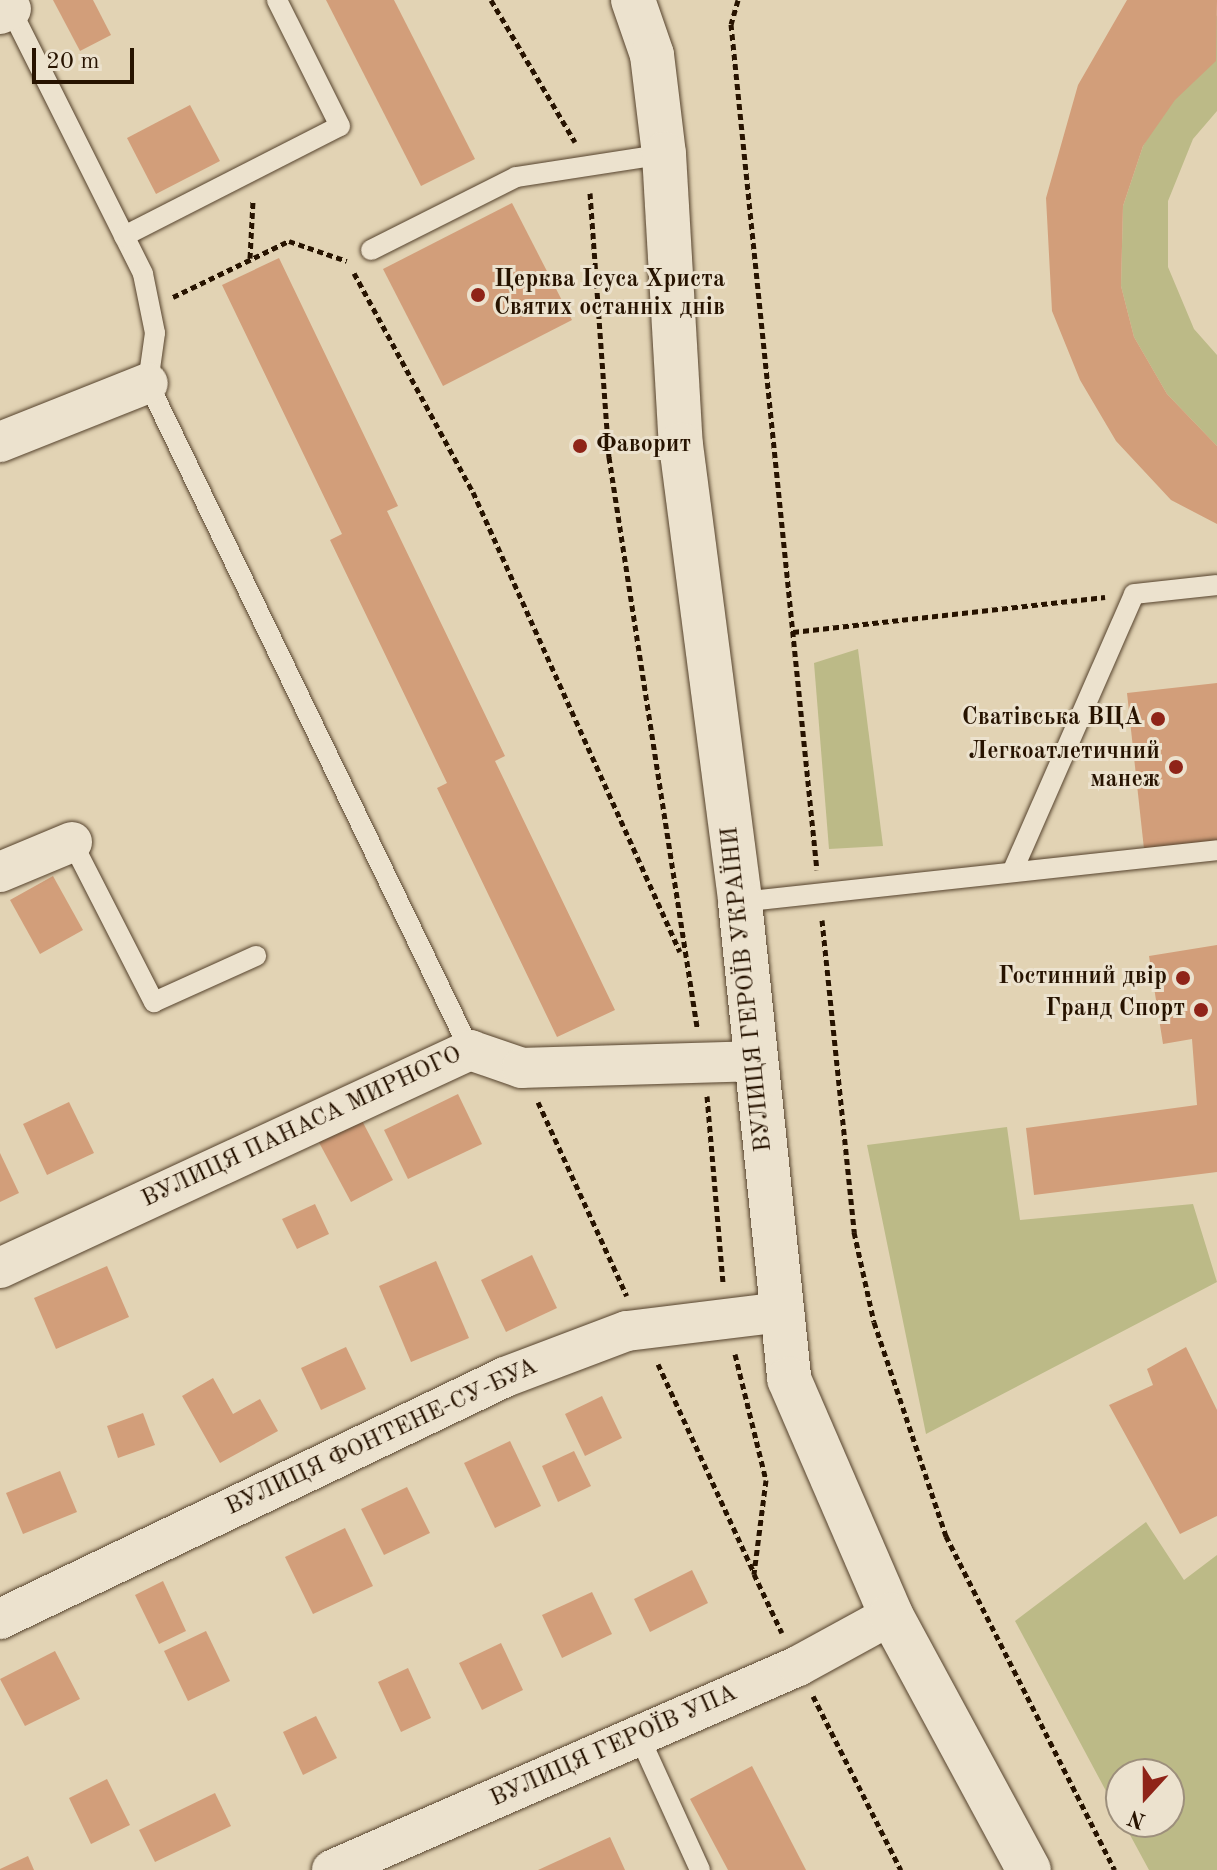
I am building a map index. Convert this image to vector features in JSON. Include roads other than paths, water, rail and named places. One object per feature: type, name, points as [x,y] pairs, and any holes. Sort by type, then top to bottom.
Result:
[{"type":"main road","name":"ВУЛИЦЯ ГЕРОЇВ УКРАЇНИ","points":[[633,0],[652,55],[664,154],[681,445],[740,902],[789,1379],[891,1615],[1029,1870]]},
{"type":"main road","name":"ВУЛИЦЯ ГЕРОЇВ УКРАЇНИ","points":[[652,55],[668,0]]},
{"type":"street","points":[[0,442],[148,383]]},
{"type":"street","points":[[0,872],[72,842]]},
{"type":"street","name":"ВУЛИЦЯ ПАНАСА МИРНОГО","points":[[0,1268],[470,1050],[522,1068],[758,1061]]},
{"type":"street","name":"ВУЛИЦЯ ФОНТЕНЕ-СУ-БУА","points":[[0,1619],[505,1377],[627,1331],[781,1312]]},
{"type":"street","name":"ВУЛИЦЯ ГЕРОЇВ УПА","points":[[332,1870],[798,1666],[891,1615]]},
{"type":"lane","points":[[124,236],[340,126],[277,0]]},
{"type":"lane","points":[[6,8],[124,236],[154,306],[148,383],[470,1050]]},
{"type":"lane","points":[[371,250],[516,177],[587,162],[664,154]]},
{"type":"lane","points":[[1013,870],[1134,594],[1217,585]]},
{"type":"lane","points":[[72,842],[154,1002],[256,956]]},
{"type":"lane","points":[[740,902],[1217,850]]},
{"type":"lane","points":[[639,1736],[700,1870]]},
{"type":"place","name":"Церква Ісуса Христа Святих останніх днів","points":[[478,295]]},
{"type":"place","name":"Фаворит","points":[[580,446]]},
{"type":"place","name":"Сватівська ВЦА","points":[[1158,719]]},
{"type":"place","name":"Легкоатлетичний манеж","points":[[1176,767]]},
{"type":"place","name":"Гостинний двір","points":[[1183,978]]},
{"type":"place","name":"Гранд Спорт","points":[[1201,1010]]}]
